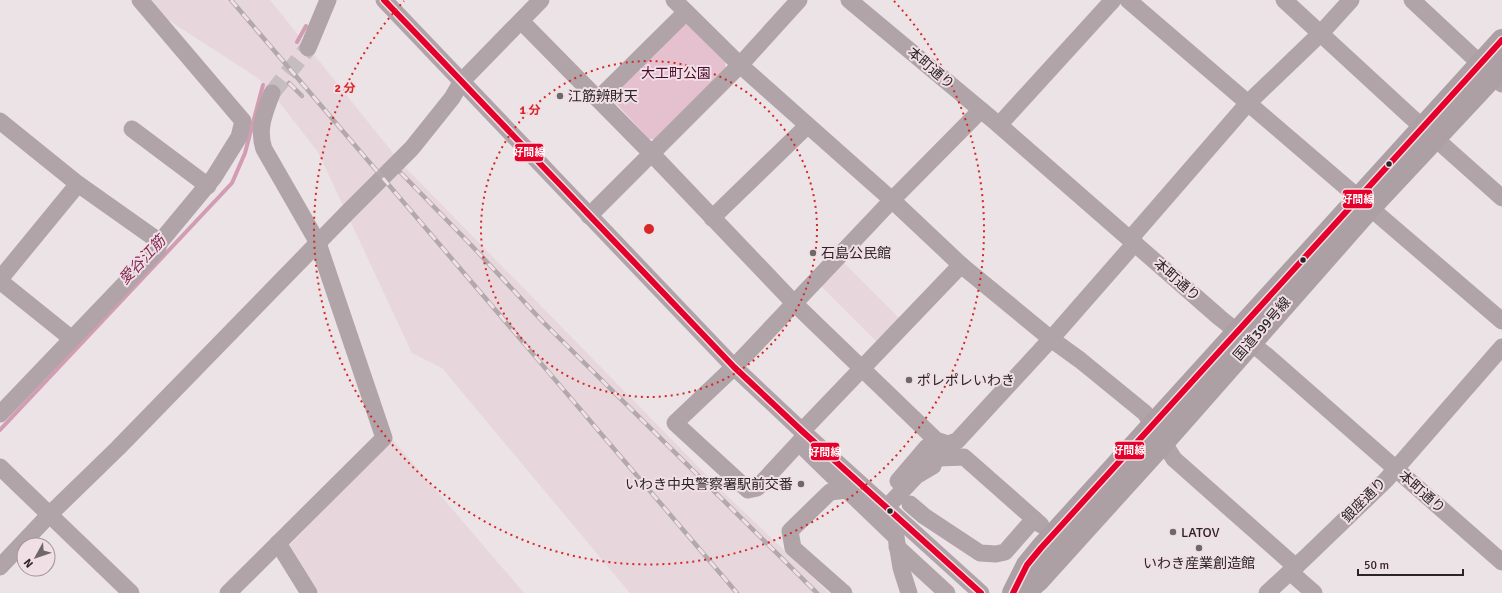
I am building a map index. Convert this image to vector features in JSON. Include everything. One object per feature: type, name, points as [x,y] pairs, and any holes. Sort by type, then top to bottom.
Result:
[{"type":"highway","name":"国道399号線","points":[[1024,593],[1043,575],[1158,434],[1364,203],[1429,133],[1494,73],[1502,40]]},
{"type":"highway","name":"国道399号線","points":[[1013,593],[1027,565],[1041,548],[1158,434]]},
{"type":"street","points":[[140,0],[243,121],[250,138],[264,149],[318,243],[384,438],[228,593]]},
{"type":"street","points":[[308,48],[328,0]]},
{"type":"street","points":[[384,0],[589,216],[805,439],[847,490],[896,537],[901,568],[909,593]]},
{"type":"street","points":[[0,567],[50,514],[118,448],[412,148],[452,98],[462,81],[541,0]]},
{"type":"street","points":[[674,0],[740,65],[892,200],[961,265],[1051,339],[1080,360],[1145,413],[1174,459],[1293,569],[1314,593]]},
{"type":"street","points":[[589,216],[740,65],[799,0]]},
{"type":"street","name":"本町通り","points":[[850,0],[1000,126],[1502,562]]},
{"type":"street","points":[[1000,126],[1113,0]]},
{"type":"street","points":[[1128,0],[1502,321]]},
{"type":"street","points":[[1284,0],[1502,198]]},
{"type":"street","points":[[887,507],[916,476],[933,466],[942,449],[957,440],[1051,339],[1248,103],[1321,33],[1351,0]]},
{"type":"street","points":[[1412,0],[1494,73]]},
{"type":"street","points":[[598,99],[686,12]]},
{"type":"street","points":[[521,21],[651,153],[794,303],[936,440],[942,449]]},
{"type":"street","points":[[0,414],[158,250],[160,242],[250,138],[265,114],[272,93]]},
{"type":"street","points":[[961,265],[862,368],[805,439],[757,488],[748,490],[675,423],[734,367],[892,200],[981,110]]},
{"type":"street","points":[[0,121],[78,184],[160,242]]},
{"type":"street","points":[[712,218],[807,126]]},
{"type":"street","points":[[132,129],[208,186]]},
{"type":"street","points":[[72,339],[0,280],[78,184]]},
{"type":"street","name":"銀座通り","points":[[1267,593],[1386,480],[1502,347]]},
{"type":"street","points":[[805,439],[887,507],[981,593]]},
{"type":"street","points":[[891,489],[927,448],[942,449]]},
{"type":"street","points":[[910,504],[924,516],[980,553],[996,554],[1005,552],[1037,522],[964,457],[939,458],[942,449]]},
{"type":"street","points":[[0,467],[131,593]]},
{"type":"street","points":[[844,593],[793,548],[790,531],[830,492],[847,490]]},
{"type":"street","points":[[278,543],[309,593]]},
{"type":"street","points":[[897,547],[948,593]]},
{"type":"shaded area","points":[[149,0],[270,0],[401,163],[722,491],[829,593],[630,593],[442,368],[412,353],[318,152],[272,93],[258,78],[165,18]]},
{"type":"shaded area","points":[[841,260],[903,322],[880,345],[818,283]]},
{"type":"shaded area","points":[[392,439],[524,593],[319,593],[290,545]]},
{"type":"green space","name":"大工町公園","points":[[681,23],[688,24],[725,62],[726,69],[655,139],[649,139],[612,99],[611,93]]},
{"type":"waterway","points":[[297,42],[306,26]]},
{"type":"waterway","name":"愛谷江筋","points":[[0,430],[232,183],[245,153],[263,85]]},
{"type":"tunnel","points":[[272,93],[308,48]]},
{"type":"railway","points":[[231,0],[737,593]]},
{"type":"railway","points":[[289,83],[302,96]]},
{"type":"railway","points":[[401,173],[544,323],[817,593]]},
{"type":"transit line","name":"好間線","points":[[384,0],[734,367],[802,431],[981,593]]},
{"type":"transit line","name":"好間線","points":[[1013,593],[1027,565],[1041,548],[1502,40]]},
{"type":"place","name":"江筋辨財天","points":[[560,96]]},
{"type":"place","name":"石島公民館","points":[[813,253]]},
{"type":"place","name":"ポレポレいわき","points":[[909,380]]},
{"type":"place","name":"いわき中央警察署駅前交番","points":[[801,484]]},
{"type":"place","name":"LATOV","points":[[1173,532]]},
{"type":"place","name":"いわき産業創造館","points":[[1199,548]]}]
